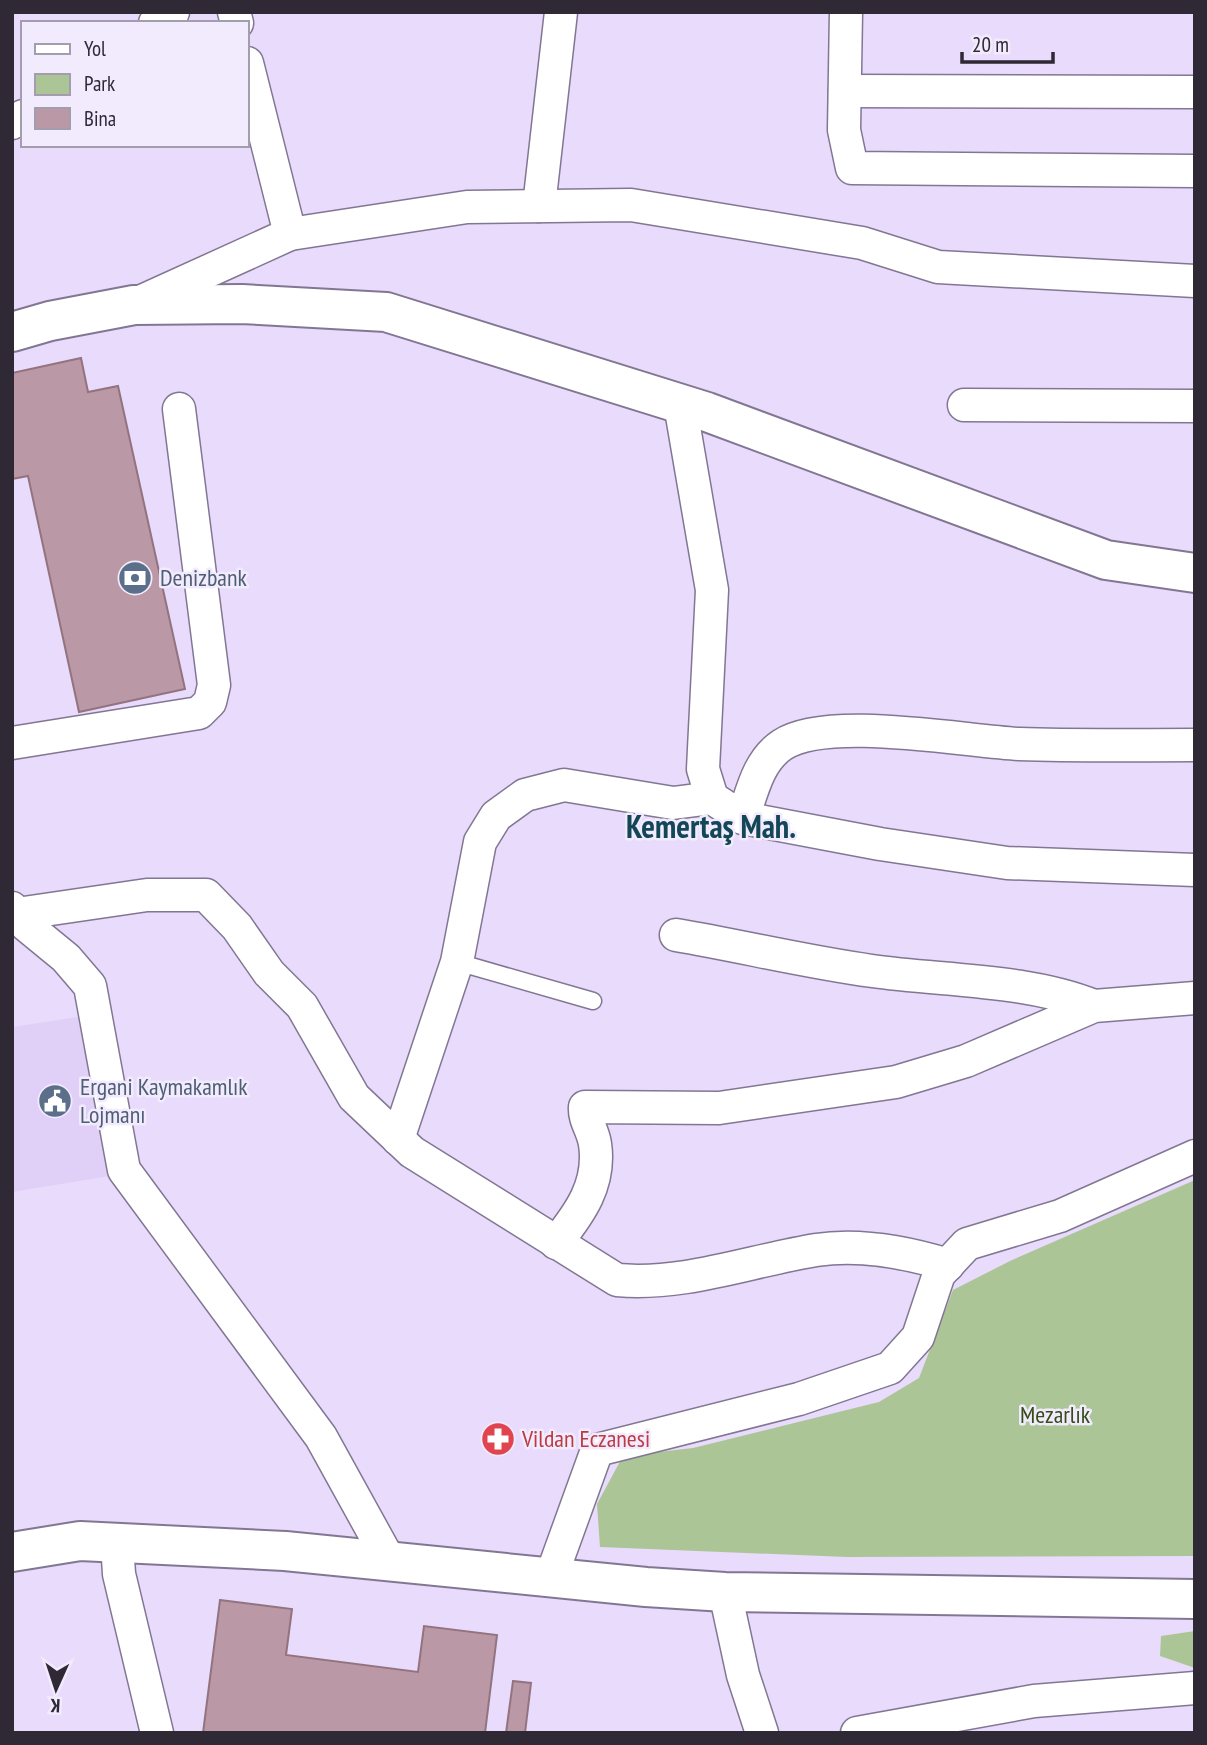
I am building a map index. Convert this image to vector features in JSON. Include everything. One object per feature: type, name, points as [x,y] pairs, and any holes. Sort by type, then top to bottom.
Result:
[{"type":"main road","points":[[12,332],[50,321],[134,305],[242,304],[386,312],[680,404],[1105,560],[1195,572]]},
{"type":"main road","points":[[12,1552],[80,1541],[117,1542],[285,1551],[724,1592],[1195,1599]]},
{"type":"street","points":[[539,206],[561,12]]},
{"type":"street","points":[[846,12],[844,130],[852,168],[1195,171]]},
{"type":"street","points":[[248,67],[290,234]]},
{"type":"street","points":[[845,91],[1195,92]]},
{"type":"street","points":[[134,305],[290,234],[467,207],[631,205],[862,243],[938,267],[1195,281]]},
{"type":"street","points":[[680,404],[712,590],[703,769],[712,798],[743,818],[880,844],[1007,863],[1195,870]]},
{"type":"street","points":[[964,405],[1195,406]]},
{"type":"street","points":[[12,743],[199,713],[210,702],[214,685],[179,409]]},
{"type":"street","points":[[743,818],[762,764],[783,744],[813,733],[880,732],[1018,744],[1195,745]]},
{"type":"street","points":[[398,1139],[457,962],[480,842],[496,816],[509,804],[544,788],[564,785],[673,803],[712,798]]},
{"type":"street","points":[[15,911],[147,895],[206,895],[237,927],[269,973],[302,1006],[354,1097],[398,1139],[412,1152],[617,1280],[649,1283],[720,1272],[819,1250],[900,1250],[948,1265]]},
{"type":"street","points":[[15,911],[27,926],[66,958],[90,986],[124,1170],[321,1437],[390,1562]]},
{"type":"street","points":[[676,935],[869,971],[1038,990],[1069,996],[1094,1006]]},
{"type":"street","points":[[556,1242],[582,1211],[593,1183],[596,1150],[593,1132],[584,1116],[585,1107],[719,1108],[896,1082],[967,1061],[1094,1006],[1195,998]]},
{"type":"street","points":[[551,1577],[597,1450],[799,1399],[890,1368],[918,1337],[939,1274],[967,1244],[1059,1216],[1195,1156]]},
{"type":"street","points":[[117,1542],[119,1574],[157,1733]]},
{"type":"street","points":[[724,1592],[743,1675],[762,1733]]},
{"type":"street","points":[[857,1733],[1034,1701],[1195,1688]]},
{"type":"lane","points":[[457,962],[593,1001]]},
{"type":"shaded area","name":"Ergani Kaymakamlık Lojmanı","points":[[84,1016],[110,1176],[12,1192],[12,1027]]},
{"type":"green space","name":"Mezarlık","points":[[1195,1180],[1195,1556],[847,1557],[600,1547],[597,1504],[623,1456],[693,1448],[879,1402],[919,1378],[953,1290],[1010,1261]]},
{"type":"green space","points":[[1195,1631],[1195,1668],[1160,1656],[1161,1636]]},
{"type":"building","points":[[81,358],[88,392],[118,386],[185,689],[79,712],[28,476],[12,479],[12,373]]},
{"type":"building","points":[[220,1600],[292,1609],[286,1655],[418,1672],[424,1626],[497,1635],[485,1733],[203,1733]]},
{"type":"building","points":[[513,1681],[531,1683],[525,1733],[506,1733]]},
{"type":"place","name":"Denizbank","points":[[135,578]]},
{"type":"place","name":"Ergani Kaymakamlık Lojmanı","points":[[55,1101]]},
{"type":"place","name":"Vildan Eczanesi","points":[[498,1439]]},
{"type":"district","name":"Kemertaş Mah.","points":[[711,827]]}]
